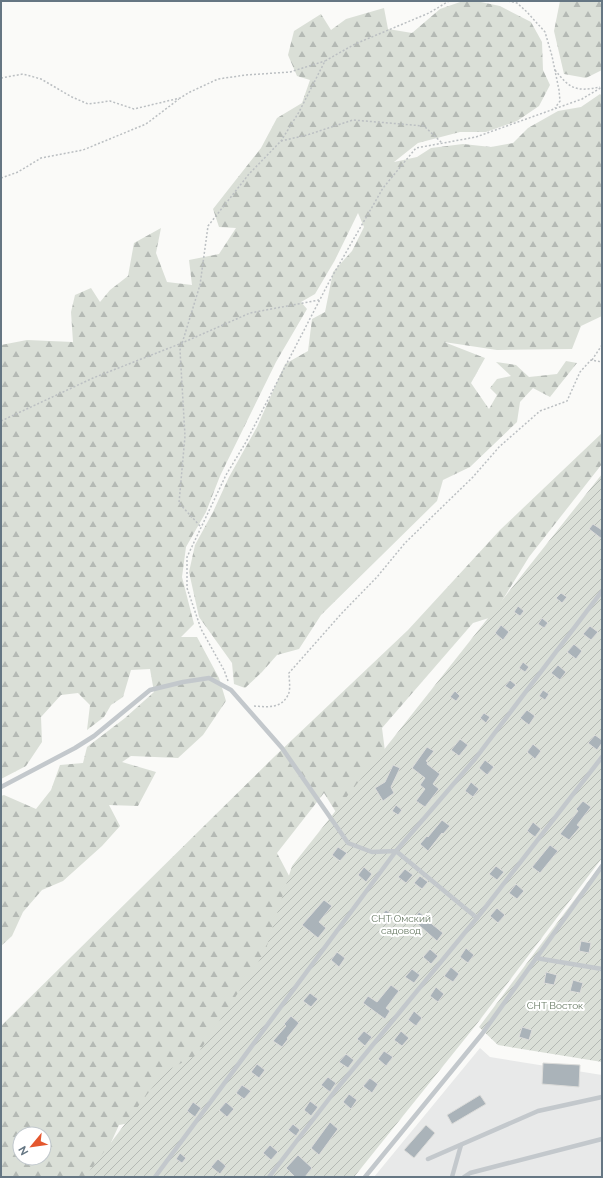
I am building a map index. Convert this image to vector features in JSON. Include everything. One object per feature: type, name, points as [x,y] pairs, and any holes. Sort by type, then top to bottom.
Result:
[{"type":"lane","points":[[155,1177],[396,851],[475,759],[602,591]]},
{"type":"lane","points":[[1,787],[75,748],[94,736],[150,690],[183,682],[209,678],[231,690],[282,748],[348,843],[372,852],[396,851],[476,918]]},
{"type":"lane","points":[[269,1177],[335,1091],[476,918],[602,757]]},
{"type":"lane","points":[[364,1177],[482,1034],[600,871],[602,866]]},
{"type":"lane","points":[[536,958],[602,969]]},
{"type":"lane","points":[[428,1159],[538,1111],[602,1097]]},
{"type":"lane","points":[[464,1177],[470,1173],[602,1139]]},
{"type":"lane","points":[[452,1177],[461,1145]]},
{"type":"path","points":[[1,178],[18,172],[41,158],[83,150],[146,124],[180,98],[218,80],[246,75],[290,72],[324,61],[354,44],[429,13],[449,1]]},
{"type":"path","points":[[508,1],[516,2],[545,32],[559,90],[560,101],[554,109]]},
{"type":"path","points":[[200,526],[179,502],[185,436],[180,350],[200,285],[208,226],[249,174],[281,141],[299,112],[324,61]]},
{"type":"path","points":[[555,70],[572,88],[582,90],[602,87]]},
{"type":"path","points":[[1,78],[23,74],[41,78],[72,97],[88,104],[110,101],[134,109],[180,98]]},
{"type":"path","points":[[231,690],[224,670],[201,629],[188,588],[187,557],[200,526],[226,475],[246,442],[319,300],[383,188],[416,148],[476,138],[582,99],[602,87]]},
{"type":"path","points":[[281,141],[307,135],[352,120],[424,126],[442,143]]},
{"type":"path","points":[[1,421],[93,378],[182,343],[250,313],[319,300]]},
{"type":"path","points":[[245,705],[273,707],[282,702],[289,694],[289,673],[377,577],[405,543],[473,477],[499,447],[522,426],[540,411],[567,401],[580,372],[602,345]]},
{"type":"path","points":[[591,360],[602,362]]},
{"type":"shaded area","points":[[480,1048],[490,1057],[602,1075],[602,1177],[374,1177]]},
{"type":"green space","points":[[463,1],[476,1],[500,6],[531,22],[542,42],[543,70],[550,85],[539,106],[517,121],[486,132],[460,132],[418,143],[394,162],[417,157],[431,148],[463,144],[491,147],[513,143],[528,128],[558,111],[581,107],[600,94],[602,96],[602,316],[581,326],[572,349],[497,350],[444,342],[485,358],[471,383],[489,409],[497,395],[490,388],[497,379],[511,376],[496,362],[516,365],[529,377],[557,374],[566,361],[577,363],[550,397],[533,388],[520,402],[517,422],[470,467],[443,480],[437,501],[321,615],[299,649],[277,655],[245,688],[234,684],[232,663],[199,617],[189,572],[195,545],[213,512],[229,477],[257,427],[285,364],[308,351],[312,319],[325,312],[333,272],[352,251],[364,227],[358,213],[335,260],[315,294],[301,302],[307,309],[276,362],[220,476],[206,512],[186,547],[182,577],[194,624],[181,637],[197,637],[219,678],[226,701],[203,735],[178,758],[131,756],[122,762],[156,772],[138,806],[109,805],[120,826],[102,846],[63,881],[42,890],[23,912],[12,936],[1,946],[1,796],[4,795],[36,809],[51,790],[60,765],[83,763],[87,747],[125,718],[154,692],[150,669],[131,670],[123,697],[111,705],[104,717],[87,730],[90,705],[78,693],[61,695],[41,717],[42,742],[26,766],[1,779],[1,345],[27,340],[73,342],[71,312],[75,295],[91,288],[100,302],[110,290],[128,276],[134,243],[161,228],[156,253],[167,282],[192,285],[189,260],[219,254],[236,228],[219,227],[213,209],[261,148],[277,118],[302,103],[310,80],[297,76],[288,55],[294,31],[321,14],[331,30],[346,19],[384,8],[388,29],[412,33],[440,9]]},
{"type":"green space","points":[[560,1],[602,1],[602,70],[586,78],[564,74],[554,31]]},
{"type":"green space","points":[[602,433],[602,464],[529,557],[492,617],[473,623],[382,728],[391,798],[349,833],[324,793],[277,853],[305,906],[170,1116],[119,1125],[98,1171],[99,1177],[1,1177],[1,1026],[274,757],[408,630],[500,530]]},
{"type":"green space","name":"СНТ Омский садовод","points":[[602,474],[602,858],[476,1025],[354,1177],[85,1177],[164,1072],[197,1055],[265,952],[292,866]]},
{"type":"green space","name":"СНТ Восток","points":[[602,863],[602,1062],[498,1045],[479,1027]]},
{"type":"building","points":[[593,524],[602,530],[602,539],[589,529]]},
{"type":"building","points":[[561,593],[567,597],[562,603],[556,598]]},
{"type":"building","points":[[518,606],[524,611],[520,616],[514,612]]},
{"type":"building","points":[[542,618],[548,623],[544,628],[538,624]]},
{"type":"building","points":[[501,625],[509,632],[503,640],[495,633]]},
{"type":"building","points":[[590,626],[598,632],[591,640],[583,634]]},
{"type":"building","points":[[574,644],[582,651],[576,659],[567,652]]},
{"type":"building","points":[[523,662],[529,667],[525,672],[519,668]]},
{"type":"building","points":[[558,665],[566,672],[560,680],[551,673]]},
{"type":"building","points":[[510,680],[516,685],[511,690],[505,686]]},
{"type":"building","points":[[543,690],[549,694],[545,700],[539,696]]},
{"type":"building","points":[[455,691],[460,696],[456,701],[450,697]]},
{"type":"building","points":[[527,710],[535,716],[529,725],[520,718]]},
{"type":"building","points":[[484,713],[490,717],[486,723],[480,718]]},
{"type":"building","points":[[595,735],[602,740],[602,743],[597,750],[588,743]]},
{"type":"building","points":[[460,739],[468,745],[459,756],[451,750]]},
{"type":"building","points":[[533,744],[541,751],[535,759],[527,752]]},
{"type":"building","points":[[427,747],[434,751],[426,761],[428,762],[427,764],[440,774],[433,784],[439,789],[425,807],[416,801],[425,789],[420,785],[425,778],[412,768]]},
{"type":"building","points":[[485,760],[494,767],[487,775],[479,768]]},
{"type":"building","points":[[393,765],[400,768],[391,787],[394,793],[383,801],[375,788],[385,782]]},
{"type":"building","points":[[471,782],[479,789],[473,797],[465,791]]},
{"type":"building","points":[[583,801],[591,807],[577,825],[580,827],[569,840],[560,834],[578,811],[576,809]]},
{"type":"building","points":[[396,805],[402,810],[398,815],[392,811]]},
{"type":"building","points":[[442,820],[450,826],[443,834],[442,833],[428,851],[420,844]]},
{"type":"building","points":[[533,822],[541,829],[535,837],[527,831]]},
{"type":"building","points":[[550,845],[558,851],[540,873],[532,867]]},
{"type":"building","points":[[338,847],[347,853],[340,861],[332,855]]},
{"type":"building","points":[[496,866],[504,872],[497,880],[489,874]]},
{"type":"building","points":[[364,867],[372,874],[366,882],[358,875]]},
{"type":"building","points":[[405,869],[413,875],[406,883],[398,877]]},
{"type":"building","points":[[420,876],[428,882],[422,889],[414,883]]},
{"type":"building","points":[[516,884],[524,891],[517,899],[509,893]]},
{"type":"building","points":[[324,900],[332,906],[319,922],[326,928],[318,938],[302,925]]},
{"type":"building","points":[[497,908],[505,915],[498,923],[490,916]]},
{"type":"building","points":[[386,910],[394,916],[388,925],[379,918]]},
{"type":"building","points":[[419,912],[443,933],[437,941],[413,920]]},
{"type":"building","points":[[581,941],[591,943],[589,953],[579,951]]},
{"type":"building","points":[[466,948],[474,955],[468,963],[460,957]]},
{"type":"building","points":[[430,949],[438,956],[431,964],[423,957]]},
{"type":"building","points":[[337,952],[345,958],[339,967],[331,960]]},
{"type":"building","points":[[451,967],[459,974],[453,982],[444,976]]},
{"type":"building","points":[[412,969],[420,975],[414,983],[405,977]]},
{"type":"building","points":[[546,972],[557,975],[554,985],[544,983]]},
{"type":"building","points":[[573,980],[583,983],[580,993],[570,991]]},
{"type":"building","points":[[391,985],[399,991],[386,1008],[390,1011],[385,1019],[363,1003],[368,996],[377,1002]]},
{"type":"building","points":[[436,987],[444,994],[438,1002],[430,996]]},
{"type":"building","points":[[310,993],[318,999],[311,1007],[303,1001]]},
{"type":"building","points":[[414,1011],[422,1018],[416,1026],[408,1020]]},
{"type":"building","points":[[291,1016],[299,1023],[282,1047],[273,1041],[286,1026],[284,1024]]},
{"type":"building","points":[[522,1027],[532,1030],[529,1040],[519,1037]]},
{"type":"building","points":[[364,1031],[372,1037],[365,1046],[357,1039]]},
{"type":"building","points":[[401,1031],[409,1038],[402,1046],[394,1040]]},
{"type":"building","points":[[384,1051],[393,1057],[386,1066],[378,1059]]},
{"type":"building","points":[[346,1054],[354,1060],[348,1068],[339,1062]]},
{"type":"building","points":[[543,1063],[580,1065],[579,1087],[542,1084]]},
{"type":"building","points":[[257,1064],[265,1070],[259,1078],[251,1072]]},
{"type":"building","points":[[328,1077],[336,1083],[330,1092],[321,1085]]},
{"type":"building","points":[[370,1078],[378,1084],[372,1093],[363,1086]]},
{"type":"building","points":[[242,1085],[251,1091],[244,1099],[236,1093]]},
{"type":"building","points":[[349,1094],[357,1100],[351,1109],[343,1102]]},
{"type":"building","points":[[480,1095],[486,1104],[452,1124],[447,1115]]},
{"type":"building","points":[[310,1101],[318,1107],[311,1116],[304,1110]]},
{"type":"building","points":[[193,1102],[201,1108],[195,1117],[187,1111]]},
{"type":"building","points":[[226,1102],[234,1109],[227,1117],[219,1110]]},
{"type":"building","points":[[330,1122],[338,1129],[319,1155],[311,1148]]},
{"type":"building","points":[[293,1124],[300,1130],[296,1136],[288,1130]]},
{"type":"building","points":[[426,1125],[435,1133],[414,1158],[404,1150]]},
{"type":"building","points":[[270,1145],[278,1152],[271,1160],[263,1153]]},
{"type":"building","points":[[180,1153],[186,1158],[182,1163],[176,1159]]},
{"type":"building","points":[[298,1155],[312,1168],[305,1177],[295,1177],[286,1168]]},
{"type":"building","points":[[218,1159],[226,1166],[220,1174],[211,1167]]}]
